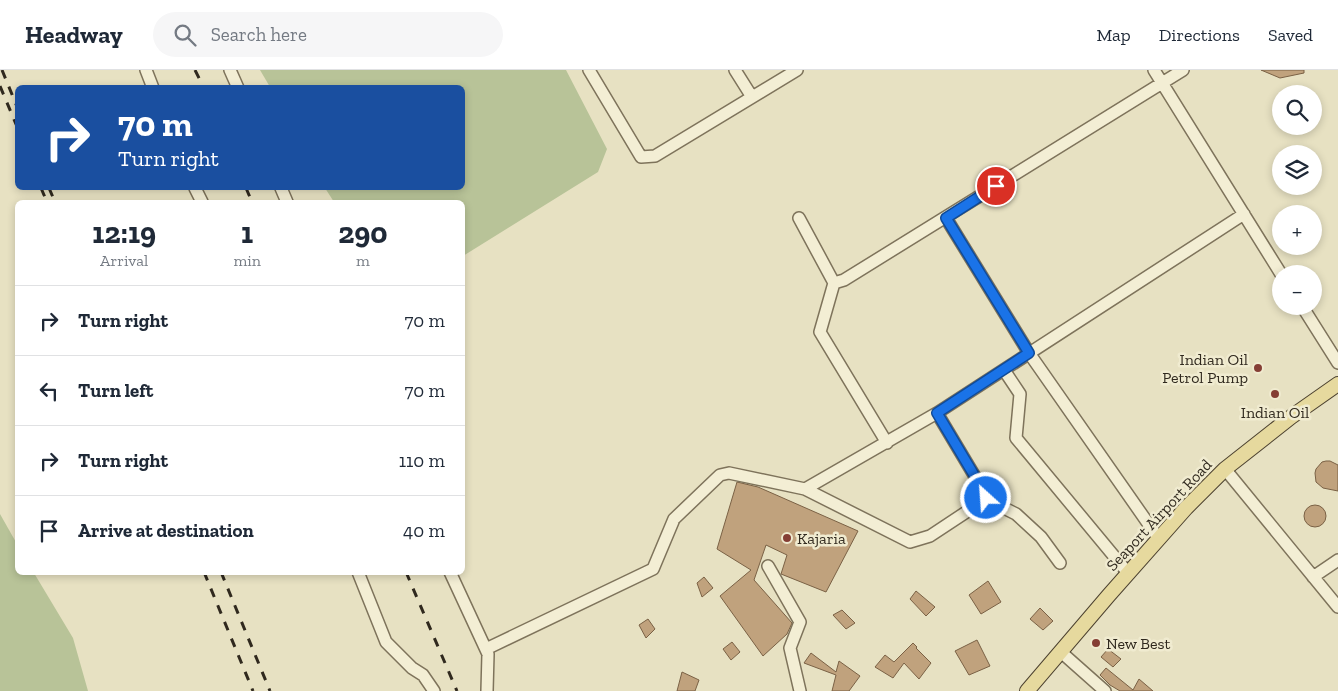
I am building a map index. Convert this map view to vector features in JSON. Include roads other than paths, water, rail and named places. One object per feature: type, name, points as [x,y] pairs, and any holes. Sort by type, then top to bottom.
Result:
[{"type":"main road","name":"Seaport Airport Road","points":[[1027,691],[1128,573],[1186,508],[1225,469],[1291,417],[1338,384]]},
{"type":"street","points":[[146,70],[152,85]]},
{"type":"street","points":[[230,70],[237,85]]},
{"type":"street","points":[[590,70],[641,157],[655,156],[797,70]]},
{"type":"street","points":[[735,70],[752,97]]},
{"type":"street","points":[[1154,70],[1276,265]]},
{"type":"street","points":[[834,282],[844,280],[1183,70]]},
{"type":"street","points":[[805,490],[937,413],[1244,214]]},
{"type":"street","points":[[799,218],[834,282],[820,332],[887,443]]},
{"type":"street","points":[[946,218],[1029,353],[1159,539]]},
{"type":"street","points":[[1308,315],[1338,363]]},
{"type":"street","points":[[1004,370],[1020,394],[1016,438],[1128,573]]},
{"type":"street","points":[[937,413],[986,498],[1016,514],[1041,537],[1060,563]]},
{"type":"street","points":[[1225,469],[1338,607]]},
{"type":"street","points":[[486,648],[653,569],[674,519],[720,475],[729,473],[805,490],[910,542],[930,536],[986,498]]},
{"type":"street","points":[[1313,577],[1338,560]]},
{"type":"street","points":[[768,566],[800,622],[790,648],[800,691]]},
{"type":"street","points":[[359,575],[386,642],[412,668],[423,675],[434,691]]},
{"type":"street","points":[[451,575],[488,654],[487,691]]},
{"type":"street","points":[[1061,652],[1105,691]]},
{"type":"railway","points":[[2,70],[15,102]]},
{"type":"railway","points":[[195,70],[202,85]]},
{"type":"railway","points":[[0,86],[15,122]]},
{"type":"railway","points":[[42,190],[46,200]]},
{"type":"railway","points":[[50,190],[54,200]]},
{"type":"railway","points":[[247,190],[251,200]]},
{"type":"railway","points":[[205,575],[253,691]]},
{"type":"railway","points":[[222,575],[270,691]]},
{"type":"railway","points":[[407,575],[457,691]]},
{"type":"place","name":"Indian Oil Petrol Pump","points":[[1258,368]]},
{"type":"place","name":"Indian Oil","points":[[1275,394]]},
{"type":"place","name":"Kajaria","points":[[787,538]]},
{"type":"place","name":"New Best","points":[[1096,643]]}]
